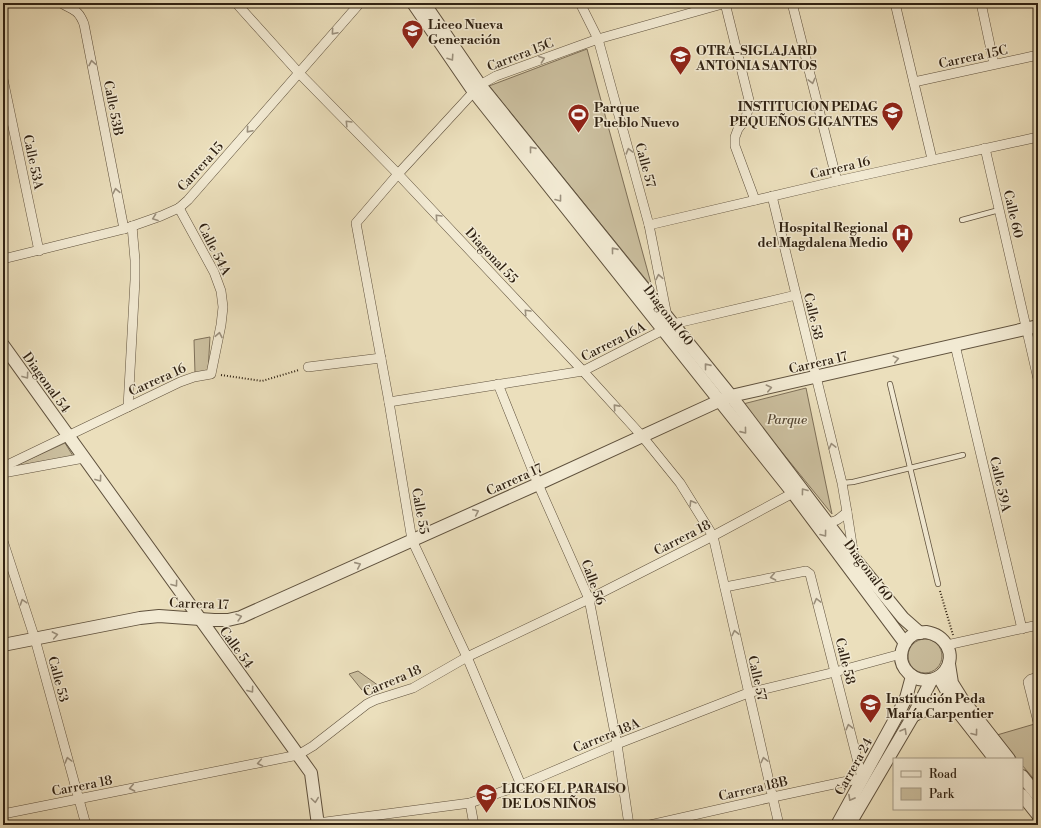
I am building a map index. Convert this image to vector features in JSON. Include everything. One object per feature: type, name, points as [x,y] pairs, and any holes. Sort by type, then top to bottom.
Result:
[{"type":"street","points":[[3,4],[9,3]]},
{"type":"street","name":"Calle 53B","points":[[61,3],[80,15],[84,24],[136,260],[128,407]]},
{"type":"street","name":"Carrera 15","points":[[3,259],[128,228],[179,208],[188,200],[360,3]]},
{"type":"street","name":"Diagonal 60","points":[[413,3],[477,88],[668,323],[731,396],[854,558],[903,618],[920,632]]},
{"type":"street","name":"Diagonal 60","points":[[424,3],[477,88]]},
{"type":"street","name":"Calle 57","points":[[580,3],[598,39],[649,225],[668,323]]},
{"type":"street","points":[[726,3],[749,100],[745,120],[738,129],[735,137],[735,146],[755,200]]},
{"type":"street","name":"Carrera 15C","points":[[356,223],[398,174],[477,88],[496,76],[598,39],[726,3]]},
{"type":"street","points":[[792,3],[837,181]]},
{"type":"street","points":[[895,3],[932,159]]},
{"type":"street","points":[[981,3],[994,64]]},
{"type":"street","name":"Diagonal 55","points":[[242,5],[299,73],[398,174],[642,436],[680,483],[713,536]]},
{"type":"street","name":"Carrera 15C","points":[[914,82],[1038,55]]},
{"type":"street","name":"Calle 53A","points":[[3,79],[6,113],[39,251]]},
{"type":"street","name":"Carrera 16","points":[[649,225],[932,159],[1038,136]]},
{"type":"street","name":"Calle 60","points":[[985,148],[999,210],[1032,328],[1038,379]]},
{"type":"street","name":"Calle 58","points":[[772,196],[842,484],[854,558]]},
{"type":"street","name":"Calle 54A","points":[[179,208],[214,272],[221,291],[223,307],[221,325],[211,374]]},
{"type":"street","name":"Calle 55","points":[[356,223],[389,402],[412,540],[467,657],[521,785]]},
{"type":"street","name":"Carrera 16A","points":[[389,402],[583,371],[668,323],[796,295]]},
{"type":"street","name":"Diagonal 60","points":[[668,323],[719,401],[793,493],[903,648]]},
{"type":"street","name":"Carrera 17","points":[[3,645],[140,618],[159,616],[228,620],[241,617],[731,396],[1032,328]]},
{"type":"street","name":"Diagonal 54","points":[[3,345],[68,436]]},
{"type":"street","name":"Calle 59A","points":[[955,345],[1022,629]]},
{"type":"street","points":[[308,367],[381,358]]},
{"type":"street","name":"Carrera 16","points":[[3,467],[180,382],[194,377],[211,374]]},
{"type":"street","name":"Calle 56","points":[[498,384],[538,484],[589,599],[617,744],[629,825]]},
{"type":"street","name":"Calle 54","points":[[68,436],[310,773],[318,824]]},
{"type":"street","points":[[3,473],[84,458]]},
{"type":"street","name":"Carrera 18","points":[[3,814],[298,755],[313,746],[367,704],[413,688],[467,657],[589,599],[713,536],[793,493]]},
{"type":"street","points":[[827,522],[836,522],[847,512]]},
{"type":"street","name":"Calle 57","points":[[713,536],[779,825]]},
{"type":"street","name":"Calle 53","points":[[3,541],[35,639],[86,825]]},
{"type":"street","name":"Calle 58","points":[[725,587],[806,571],[810,574],[862,778]]},
{"type":"street","points":[[951,644],[948,664],[943,673],[935,679],[916,679],[905,669],[902,662],[903,648],[914,635],[920,632],[933,633],[951,644],[1038,625]]},
{"type":"street","name":"Carrera 18A","points":[[318,824],[470,803],[521,785],[617,744],[748,693],[835,672],[903,648]]},
{"type":"street","points":[[948,664],[952,683],[962,699],[1008,758]]},
{"type":"street","name":"Carrera 24","points":[[837,825],[899,712],[906,698],[912,676]]},
{"type":"street","points":[[1038,677],[1031,679],[1028,682],[1038,722]]},
{"type":"street","points":[[935,679],[994,758]]},
{"type":"street","name":"Carrera 24","points":[[849,825],[935,679]]},
{"type":"street","points":[[913,716],[920,711],[940,708],[960,713]]},
{"type":"street","points":[[1023,777],[1033,792],[1038,816]]},
{"type":"street","name":"Carrera 18B","points":[[650,825],[862,778]]},
{"type":"street","points":[[470,803],[474,825]]},
{"type":"lane","points":[[962,220],[999,210]]},
{"type":"lane","points":[[890,384],[938,584]]},
{"type":"lane","points":[[842,484],[963,455]]},
{"type":"path","points":[[211,374],[262,381],[308,367]]},
{"type":"path","points":[[938,584],[951,644]]},
{"type":"green space","name":"Parque Pueblo Nuevo","points":[[587,49],[652,287],[489,86]]},
{"type":"green space","points":[[210,337],[208,372],[195,373],[194,340]]},
{"type":"green space","name":"Parque","points":[[806,388],[832,514],[743,404]]},
{"type":"green space","points":[[65,443],[73,456],[13,467]]},
{"type":"green space","points":[[922,639],[928,639],[937,644],[941,650],[941,662],[937,668],[928,673],[922,673],[913,668],[908,659],[908,653],[913,644]]},
{"type":"green space","points":[[358,671],[379,686],[362,690],[349,674]]},
{"type":"green space","points":[[1038,723],[1038,784],[1023,766],[1023,758],[1016,758],[997,735]]},
{"type":"place","name":"Liceo Nueva Generación","points":[[412,50]]},
{"type":"place","name":"OTRA-SIGLA JARD ANTONIA SANTOS","points":[[681,76]]},
{"type":"place","name":"INSTITUCION PEDAG PEQUEÑOS GIGANTES","points":[[893,132]]},
{"type":"place","name":"Parque Pueblo Nuevo","points":[[579,134]]},
{"type":"place","name":"Hospital Regional del Magdalena Medio","points":[[903,254]]},
{"type":"place","name":"Institución Peda María Carpentier","points":[[871,724]]},
{"type":"place","name":"LICEO EL PARAISO DE LOS NIÑOS","points":[[486,814]]}]
